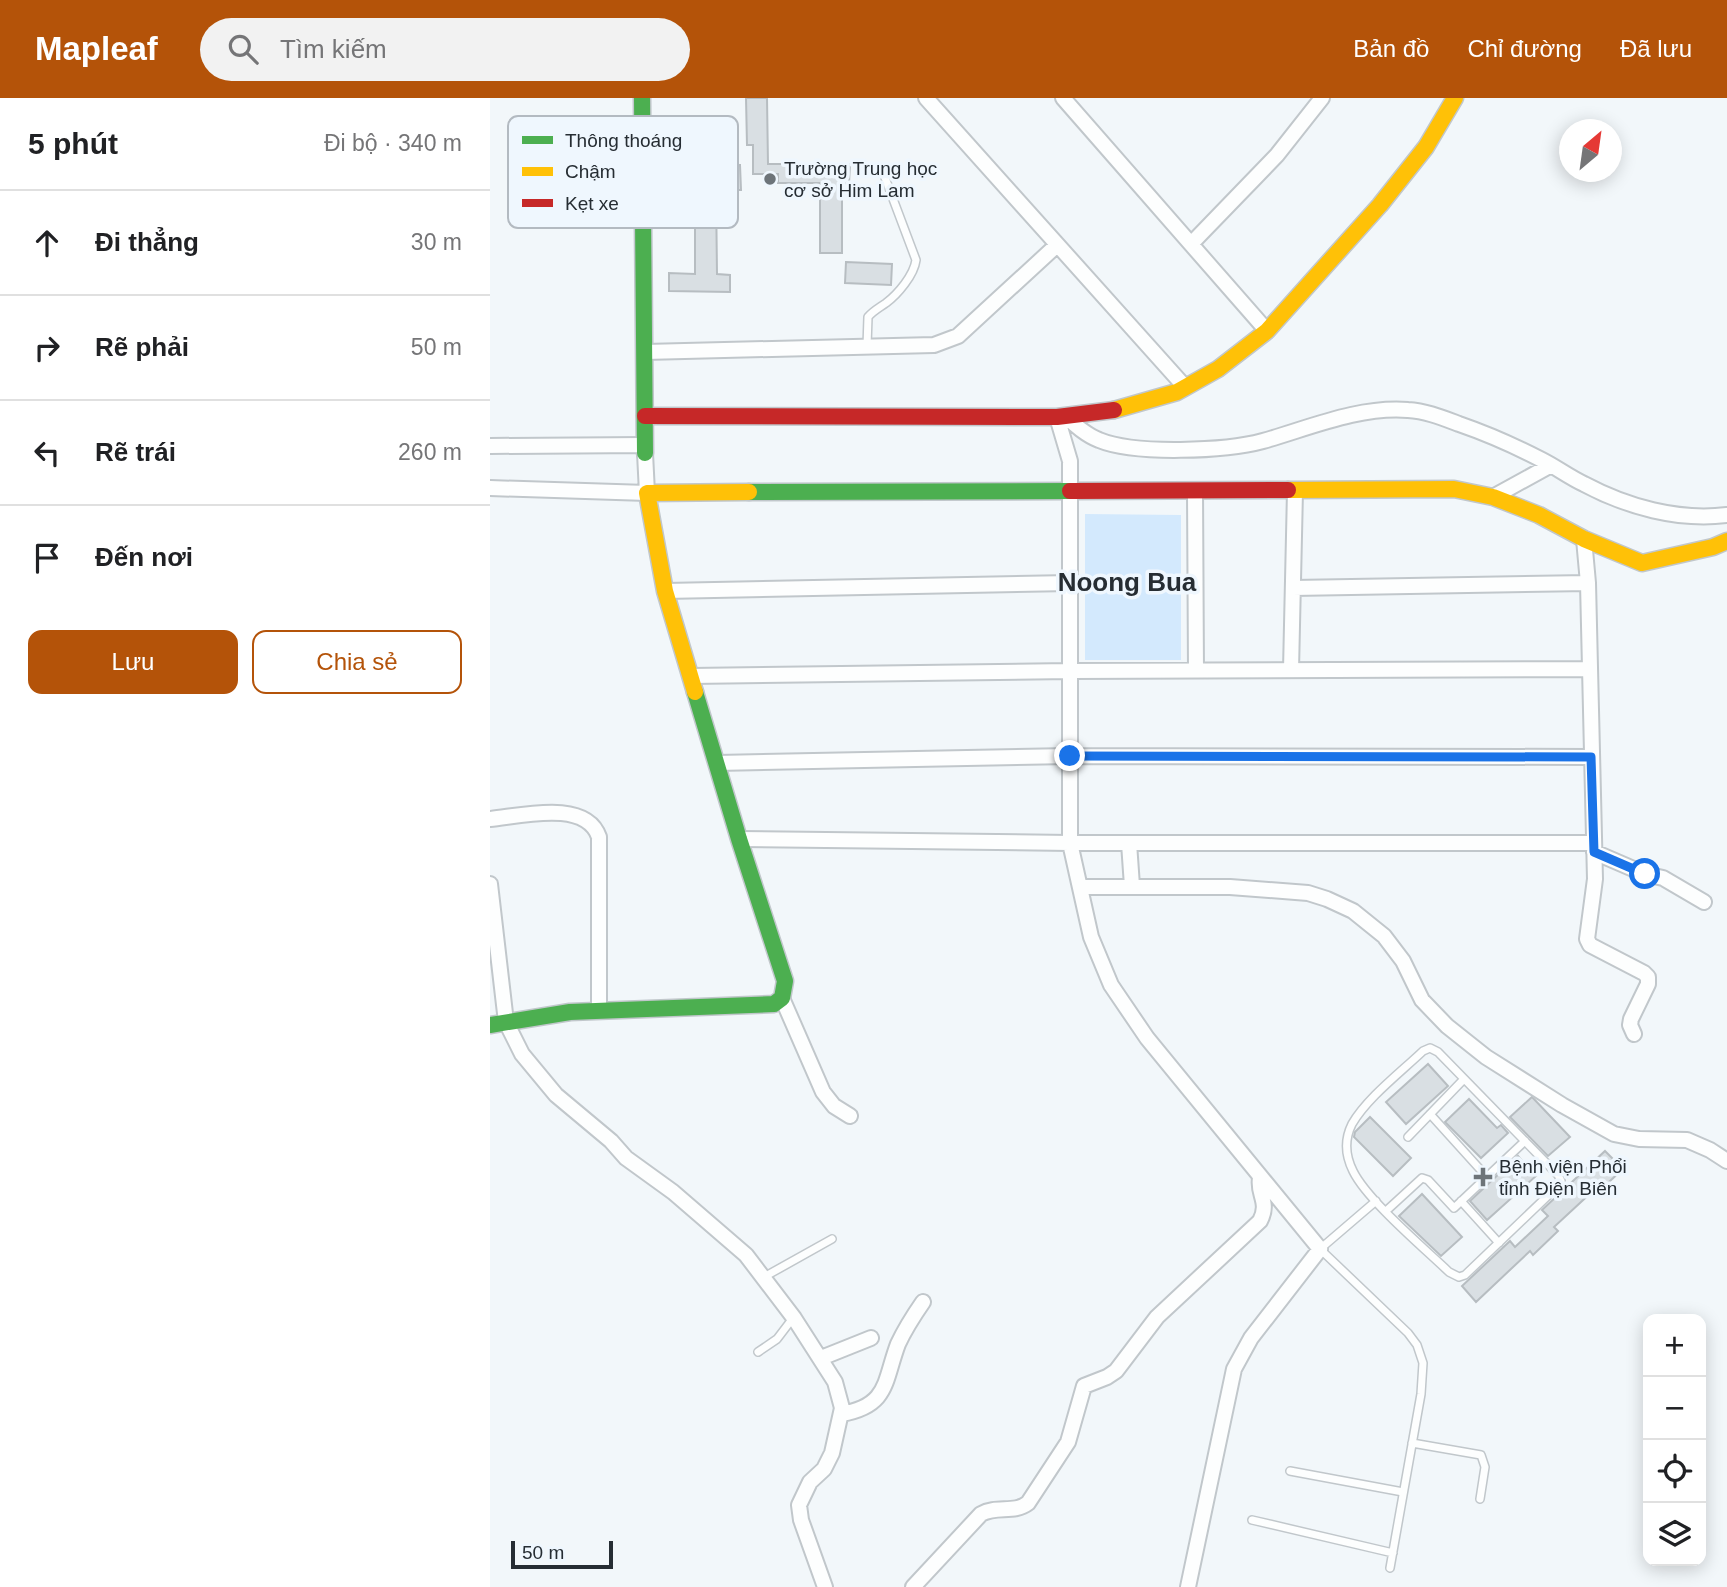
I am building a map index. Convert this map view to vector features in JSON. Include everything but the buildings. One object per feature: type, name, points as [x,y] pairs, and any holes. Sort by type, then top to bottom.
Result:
[{"type":"street","points":[[642,98],[642,116]]},
{"type":"street","points":[[926,98],[1185,387]]},
{"type":"street","points":[[1063,98],[1267,331]]},
{"type":"street","points":[[1191,244],[1277,155],[1322,98]]},
{"type":"street","points":[[645,416],[1061,416],[1126,408],[1185,387],[1217,369],[1267,331],[1380,205],[1426,147],[1455,98]]},
{"type":"street","points":[[644,228],[647,493],[666,591],[739,839],[779,957],[785,981],[782,998],[823,1093],[834,1106],[850,1116]]},
{"type":"street","points":[[645,352],[934,345],[958,336],[1057,245]]},
{"type":"street","points":[[1061,416],[1088,435],[1117,445],[1227,449],[1345,418],[1381,411],[1408,410],[1436,415],[1480,431],[1585,485],[1656,512],[1707,518],[1727,515]]},
{"type":"street","points":[[1061,416],[1070,461],[1070,843],[1091,937],[1111,985],[1147,1038],[1320,1249],[1251,1338],[1234,1369],[1188,1587]]},
{"type":"street","points":[[490,446],[645,449]]},
{"type":"street","points":[[1493,497],[1549,467]]},
{"type":"street","points":[[490,488],[647,493],[1454,489],[1493,497],[1539,515],[1584,539],[1642,563],[1713,547],[1727,541]]},
{"type":"street","points":[[1195,491],[1196,671]]},
{"type":"street","points":[[1291,670],[1295,491]]},
{"type":"street","points":[[1584,539],[1588,583],[1594,848],[1594,901],[1587,940],[1648,977],[1648,984],[1631,1019],[1630,1025],[1634,1034]]},
{"type":"street","points":[[666,591],[1070,583]]},
{"type":"street","points":[[1293,588],[1588,583]]},
{"type":"street","points":[[691,676],[1590,669]]},
{"type":"street","points":[[718,763],[1070,756],[1591,757]]},
{"type":"street","points":[[490,819],[567,813],[591,822],[596,828],[599,837],[599,1011]]},
{"type":"street","points":[[739,839],[1594,848],[1637,871],[1663,878],[1704,902]]},
{"type":"street","points":[[1129,843],[1132,886]]},
{"type":"street","points":[[490,884],[498,1024],[556,1095],[611,1141],[626,1158],[673,1192],[746,1255],[794,1318],[835,1382],[841,1400],[841,1414],[828,1462],[810,1482],[799,1505],[801,1520],[825,1587]]},
{"type":"street","points":[[1081,887],[1230,887],[1308,893],[1353,911],[1384,936],[1403,961],[1422,1000],[1447,1026],[1486,1058],[1614,1134],[1639,1139],[1688,1140],[1727,1161]]},
{"type":"street","points":[[498,1024],[570,1012],[774,1004],[782,998]]},
{"type":"street","points":[[914,1587],[981,1514],[988,1510],[1020,1508],[1028,1503],[1068,1442],[1084,1386],[1116,1371],[1157,1317],[1260,1221],[1265,1209],[1259,1187],[1261,1177]]},
{"type":"street","points":[[841,1414],[865,1407],[884,1389],[902,1336],[923,1302]]},
{"type":"street","points":[[821,1358],[871,1338]]},
{"type":"lane","points":[[867,346],[868,317],[889,301],[915,268],[916,260],[881,167]]},
{"type":"lane","points":[[1430,1048],[1438,1052],[1525,1141],[1561,1181],[1465,1275],[1449,1272],[1376,1200],[1353,1173],[1347,1158],[1346,1145],[1351,1127],[1360,1112],[1423,1051],[1430,1048]]},
{"type":"lane","points":[[1408,1137],[1464,1079]]},
{"type":"lane","points":[[1430,1114],[1487,1177]]},
{"type":"lane","points":[[1386,1210],[1422,1178],[1454,1208],[1525,1141]]},
{"type":"lane","points":[[1376,1200],[1320,1249],[1408,1333],[1421,1354],[1423,1363],[1421,1394],[1390,1568]]},
{"type":"lane","points":[[1461,1202],[1499,1243]]},
{"type":"lane","points":[[764,1277],[832,1240]]},
{"type":"lane","points":[[758,1352],[777,1339],[794,1318]]},
{"type":"lane","points":[[1412,1443],[1480,1455],[1485,1467],[1480,1499]]},
{"type":"lane","points":[[1290,1471],[1403,1492]]},
{"type":"lane","points":[[1252,1520],[1393,1553]]},
{"type":"shaded area","points":[[1085,514],[1181,515],[1181,660],[1085,660]]},
{"type":"traffic: fast","points":[[642,98],[642,116]]},
{"type":"traffic: fast","points":[[643,228],[645,453]]},
{"type":"traffic: fast","points":[[749,492],[1070,491]]},
{"type":"traffic: fast","points":[[490,1025],[570,1012],[774,1004],[782,998],[785,981],[695,692]]},
{"type":"traffic: slow","points":[[1114,410],[1177,392],[1218,369],[1267,331],[1380,205],[1426,147],[1455,98]]},
{"type":"traffic: slow","points":[[1288,490],[1454,489],[1493,497],[1539,515],[1584,539],[1642,563],[1713,547],[1727,541]]},
{"type":"traffic: slow","points":[[695,692],[665,591],[647,493],[749,492]]},
{"type":"traffic: jam","points":[[645,416],[1057,417],[1114,410]]},
{"type":"traffic: jam","points":[[1070,491],[1288,490]]},
{"type":"place","name":"Trường Trung học cơ sở Him Lam","points":[[770,179]]},
{"type":"place","name":"Bệnh viện Phổi tỉnh Điện Biên","points":[[1483,1177]]},
{"type":"district","name":"Noong Bua","points":[[1127,582]]},
{"type":"route","points":[[1070,756],[1591,757],[1594,852],[1645,874]]}]
